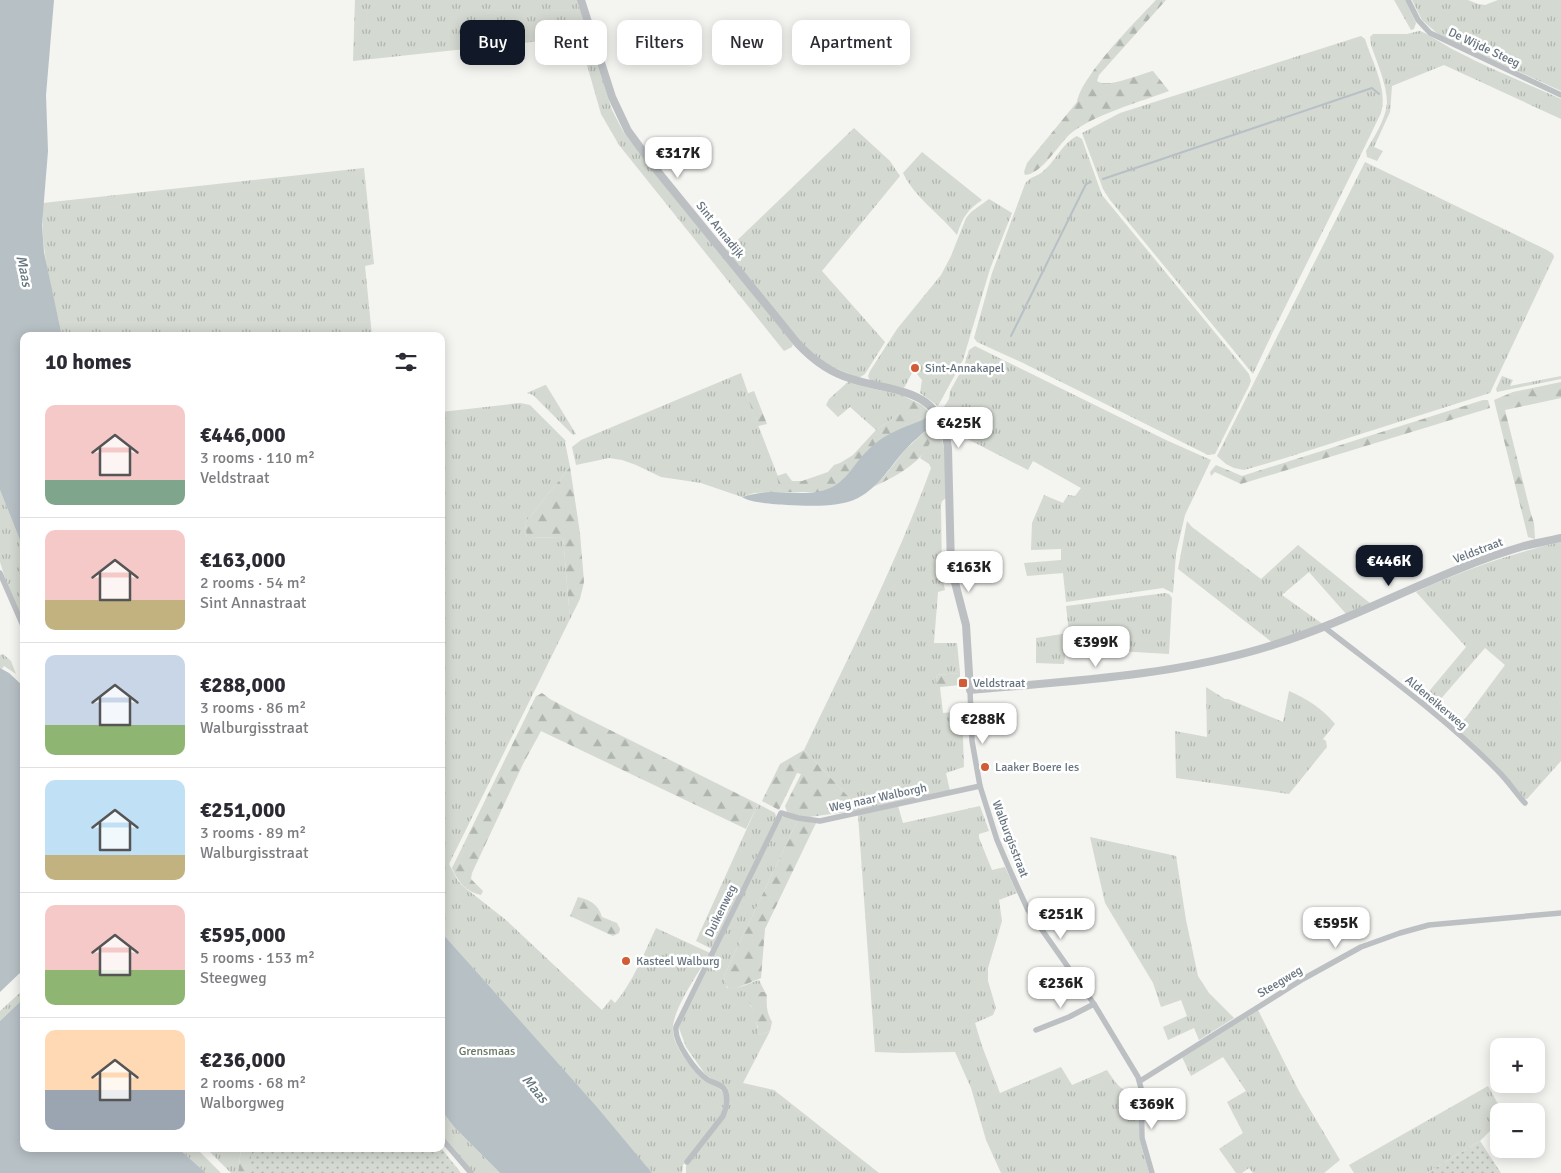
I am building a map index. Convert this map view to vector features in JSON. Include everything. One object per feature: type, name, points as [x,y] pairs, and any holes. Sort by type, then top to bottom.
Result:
[{"type":"street","name":"Sint Annadijk","points":[[581,0],[612,97],[628,131],[641,151],[798,344],[814,359],[829,369],[844,376],[916,396],[926,402],[936,412],[946,431],[949,463],[951,567],[966,625],[970,690]]},
{"type":"street","name":"De Wijde Steeg","points":[[1409,3],[1422,25],[1438,38],[1561,95]]},
{"type":"street","name":"Veldstraat","points":[[970,690],[1125,677],[1224,660],[1324,628],[1477,562],[1526,546],[1561,538]]},
{"type":"street","points":[[0,573],[20,619]]},
{"type":"street","name":"Aldeneikerweg","points":[[1324,628],[1411,694],[1478,752],[1500,772],[1525,803]]},
{"type":"street","name":"Walburgisstraat","points":[[970,690],[972,740],[980,786],[997,840],[1028,910],[1094,1004],[1140,1081]]},
{"type":"street","name":"Weg naar Walborgh","points":[[781,813],[820,821],[980,786]]},
{"type":"street","name":"Duikenweg","points":[[687,1162],[724,1116],[726,1095],[723,1087],[706,1079],[688,1056],[678,1041],[676,1027],[781,813]]},
{"type":"street","name":"Steegweg","points":[[1140,1081],[1296,983],[1361,947],[1400,932],[1429,925],[1561,913]]},
{"type":"street","points":[[1036,1030],[1069,1017],[1094,1004]]},
{"type":"street","points":[[1140,1081],[1142,1138],[1152,1173]]},
{"type":"street","points":[[445,1143],[471,1173]]},
{"type":"green space","points":[[355,0],[577,0],[583,20],[535,20],[535,42],[525,43],[525,20],[460,20],[460,50],[353,61]]},
{"type":"green space","points":[[1156,0],[1166,0],[1099,75],[1097,81],[1102,83],[1116,82],[1153,71],[1169,91],[1117,110],[1079,127],[1070,134],[1038,170],[1025,175],[1027,163],[1077,102],[1081,91],[1099,63]]},
{"type":"green space","points":[[1394,0],[1405,0],[1416,23],[1414,29],[1411,30]]},
{"type":"green space","points":[[1412,0],[1468,0],[1485,5],[1498,0],[1561,0],[1561,91],[1439,35],[1422,20]]},
{"type":"green space","points":[[1419,31],[1482,64],[1561,99],[1561,119],[1444,65],[1392,86],[1390,112],[1374,147],[1383,151],[1377,161],[1367,157],[1366,151],[1382,122],[1387,103],[1384,81],[1370,37],[1373,34],[1407,34]]},
{"type":"green space","points":[[1361,36],[1365,39],[1381,85],[1383,104],[1381,113],[1253,374],[1110,200],[1103,189],[1082,133],[1120,113]]},
{"type":"green space","points":[[587,65],[598,65],[612,110],[624,133],[793,344],[792,347],[784,351],[619,145],[601,114]]},
{"type":"green space","points":[[854,128],[890,161],[900,176],[822,271],[885,342],[865,374],[859,378],[826,364],[802,344],[726,251]]},
{"type":"green space","points":[[1077,136],[1082,139],[1102,195],[1249,374],[1251,381],[1249,386],[1215,454],[1208,455],[977,342],[974,338],[992,273],[1025,184],[1030,178],[1046,169],[1071,139]]},
{"type":"green space","points":[[922,152],[982,200],[966,214],[957,235],[914,190],[903,173]]},
{"type":"green space","points":[[1365,162],[1547,250],[1554,257],[1490,393],[1282,459],[1244,470],[1234,468],[1217,456]]},
{"type":"green space","points":[[364,168],[374,264],[365,266],[372,332],[61,332],[45,253],[42,220],[43,203]]},
{"type":"green space","points":[[989,199],[1012,213],[990,269],[963,360],[938,406],[920,393],[922,380],[917,374],[918,361],[912,362],[912,373],[904,388],[870,381],[868,376],[870,371],[897,329],[941,275],[951,256],[966,218]]},
{"type":"green space","points":[[975,346],[1166,440],[1211,460],[1185,515],[1176,554],[1173,593],[1163,588],[1066,602],[1063,573],[1027,576],[1024,563],[1061,560],[1061,549],[1031,550],[1032,523],[1044,495],[1063,503],[1068,495],[1075,496],[1081,488],[1033,461],[1028,470],[948,429],[942,410],[964,366],[969,350]]},
{"type":"green space","points":[[741,373],[748,393],[746,394],[779,479],[780,492],[754,493],[742,497],[701,483],[661,477],[636,465],[609,458],[576,465],[572,447],[581,440]]},
{"type":"green space","points":[[1502,376],[1513,380],[1510,386],[1561,376],[1561,379],[1497,392],[1496,389]]},
{"type":"green space","points":[[849,381],[901,395],[901,413],[876,430],[850,407],[838,417],[826,405],[829,399]]},
{"type":"green space","points":[[1561,382],[1561,398],[1505,410],[1534,523],[1535,539],[1528,537],[1494,400],[1513,392]]},
{"type":"green space","points":[[545,385],[576,434],[573,435],[533,395],[527,393]]},
{"type":"green space","points":[[754,391],[767,424],[758,426],[746,394]]},
{"type":"green space","points":[[901,395],[922,405],[932,415],[930,417],[933,429],[931,441],[916,461],[895,476],[873,487],[906,449],[929,428],[867,451],[845,479],[831,488],[819,492],[780,492],[777,476],[786,473],[792,481],[802,481],[828,472],[834,465],[853,455],[876,430],[901,413]]},
{"type":"green space","points":[[1488,400],[1490,408],[1241,484],[1215,472],[1211,476],[1210,472],[1216,465],[1242,476]]},
{"type":"green space","points":[[520,403],[530,405],[566,441],[570,467],[525,523],[527,538],[563,537],[570,619],[449,864],[458,881],[464,887],[506,920],[602,1010],[611,999],[615,1003],[627,986],[656,928],[710,953],[678,1009],[673,1031],[679,1049],[689,1064],[718,1087],[725,1096],[721,1117],[683,1165],[682,1173],[652,1173],[445,937],[445,412]]},
{"type":"green space","points":[[937,423],[945,452],[946,498],[942,501],[941,505],[942,576],[945,590],[938,592],[934,643],[957,643],[960,673],[936,675],[937,685],[960,685],[940,687],[943,713],[962,711],[964,767],[946,773],[950,791],[861,810],[804,750],[903,540],[931,468],[929,464],[920,458],[930,443],[933,425]]},
{"type":"green space","points":[[570,467],[580,533],[584,582],[580,599],[570,619],[563,537],[527,538],[525,523]]},
{"type":"green space","points":[[0,490],[20,540],[20,614],[10,593],[0,562]]},
{"type":"green space","points":[[1187,521],[1192,527],[1261,579],[1298,545],[1371,604],[1347,615],[1309,572],[1282,595],[1324,625],[1273,643],[1178,569]]},
{"type":"green space","points":[[1561,542],[1561,761],[1525,799],[1497,766],[1456,731],[1505,665],[1485,648],[1432,709],[1421,701],[1466,647],[1416,592],[1487,563]]},
{"type":"green space","points":[[1169,594],[1172,598],[1169,654],[1066,648],[1064,664],[1036,663],[1036,638],[1069,633],[1066,606]]},
{"type":"green space","points":[[3,654],[11,661],[16,674],[4,666],[2,669],[0,668],[0,655]]},
{"type":"green space","points":[[960,673],[960,685],[937,685],[936,675]]},
{"type":"green space","points":[[1206,687],[1225,699],[1283,722],[1289,691],[1314,704],[1335,724],[1323,739],[1326,741],[1327,747],[1289,794],[1176,778],[1175,731],[1207,737]]},
{"type":"green space","points":[[542,693],[578,714],[758,804],[746,829],[541,731],[523,764],[472,873],[471,879],[483,891],[481,895],[467,889],[457,878],[452,868],[536,696]]},
{"type":"green space","points":[[804,750],[861,810],[809,817],[799,817],[787,812],[785,806],[801,774],[797,773],[779,810],[762,801],[780,764]]},
{"type":"green space","points":[[758,804],[775,813],[776,817],[712,949],[696,941]]},
{"type":"green space","points":[[898,806],[903,823],[980,806],[989,831],[979,834],[979,838],[992,870],[1005,867],[1017,893],[999,900],[1002,921],[988,968],[988,981],[996,1008],[993,1015],[975,1023],[1000,1093],[1061,1067],[1072,1085],[1107,1070],[1120,1087],[1128,1091],[1139,1092],[1139,1137],[1149,1173],[1001,1173],[986,1140],[971,1088],[955,1052],[875,1052],[858,815]]},
{"type":"green space","points":[[785,816],[798,819],[724,976],[727,988],[739,987],[759,980],[765,992],[754,997],[750,1005],[754,1010],[759,1035],[770,1031],[743,1083],[774,1090],[879,1173],[686,1173],[686,1166],[723,1119],[728,1092],[705,1074],[686,1047],[679,1028],[681,1019],[781,818]]},
{"type":"green space","points":[[798,819],[816,823],[765,929],[761,978],[737,988],[729,989],[724,976]]},
{"type":"green space","points":[[1090,837],[1176,856],[1186,920],[1198,976],[1209,993],[1234,1018],[1199,1040],[1194,1028],[1168,1040],[1163,1027],[1187,1016],[1181,1000],[1161,1007],[1153,983],[1105,903]]},
{"type":"green space","points":[[578,897],[593,903],[602,917],[617,923],[620,929],[619,933],[613,936],[570,916]]},
{"type":"green space","points":[[765,992],[767,995],[767,1009],[772,1022],[770,1031],[759,1035],[757,1034],[758,1027],[753,1013],[754,1010],[749,1002],[751,997]]},
{"type":"green space","points":[[20,993],[20,1002],[0,1021],[0,1011]]},
{"type":"green space","points":[[1258,1010],[1299,1091],[1340,1160],[1324,1173],[1253,1173],[1249,1168],[1242,1173],[1236,1173],[1219,1149],[1243,1133],[1227,1102],[1246,1091],[1223,1057],[1191,1076],[1182,1057]]},
{"type":"green space","points":[[1488,1086],[1490,1093],[1492,1093],[1498,1103],[1490,1103],[1490,1131],[1480,1141],[1427,1173],[1354,1173],[1349,1165]]},
{"type":"green space","points":[[445,1115],[455,1128],[500,1173],[473,1173],[445,1140]]},
{"type":"green space","points":[[1480,1141],[1501,1173],[1427,1173]]},
{"type":"green space","points":[[182,1152],[200,1152],[221,1173],[206,1173]]},
{"type":"green space","points":[[210,1152],[241,1152],[238,1173],[231,1173]]},
{"type":"green space","points":[[241,1152],[262,1152],[268,1173],[238,1173]]},
{"type":"green space","points":[[252,1152],[444,1152],[461,1173],[249,1173]]},
{"type":"water","name":"Maas","points":[[0,0],[54,0],[46,95],[48,151],[42,225],[44,252],[61,332],[20,332],[20,540],[0,490]]},
{"type":"water","points":[[925,419],[929,428],[909,446],[872,488],[858,498],[833,505],[814,506],[763,503],[742,497],[768,492],[809,493],[830,488],[842,481],[874,444],[895,432]]},
{"type":"water","points":[[0,668],[20,683],[20,973],[0,992]]},
{"type":"water","name":"Grensmaas","points":[[445,936],[596,1106],[652,1173],[500,1173],[455,1128],[445,1115]]},
{"type":"water","points":[[20,1002],[20,1152],[182,1152],[206,1173],[0,1173],[0,1021]]},
{"type":"waterway","points":[[1103,179],[1372,88],[1379,94]]},
{"type":"waterway","points":[[1011,336],[1086,184],[1091,182]]},
{"type":"place","name":"Sint-Annakapel","points":[[915,368]]},
{"type":"place","name":"Veldstraat","points":[[963,683]]},
{"type":"place","name":"Laaker Boere Ies","points":[[985,767]]},
{"type":"place","name":"Kasteel Walburg","points":[[626,961]]}]
